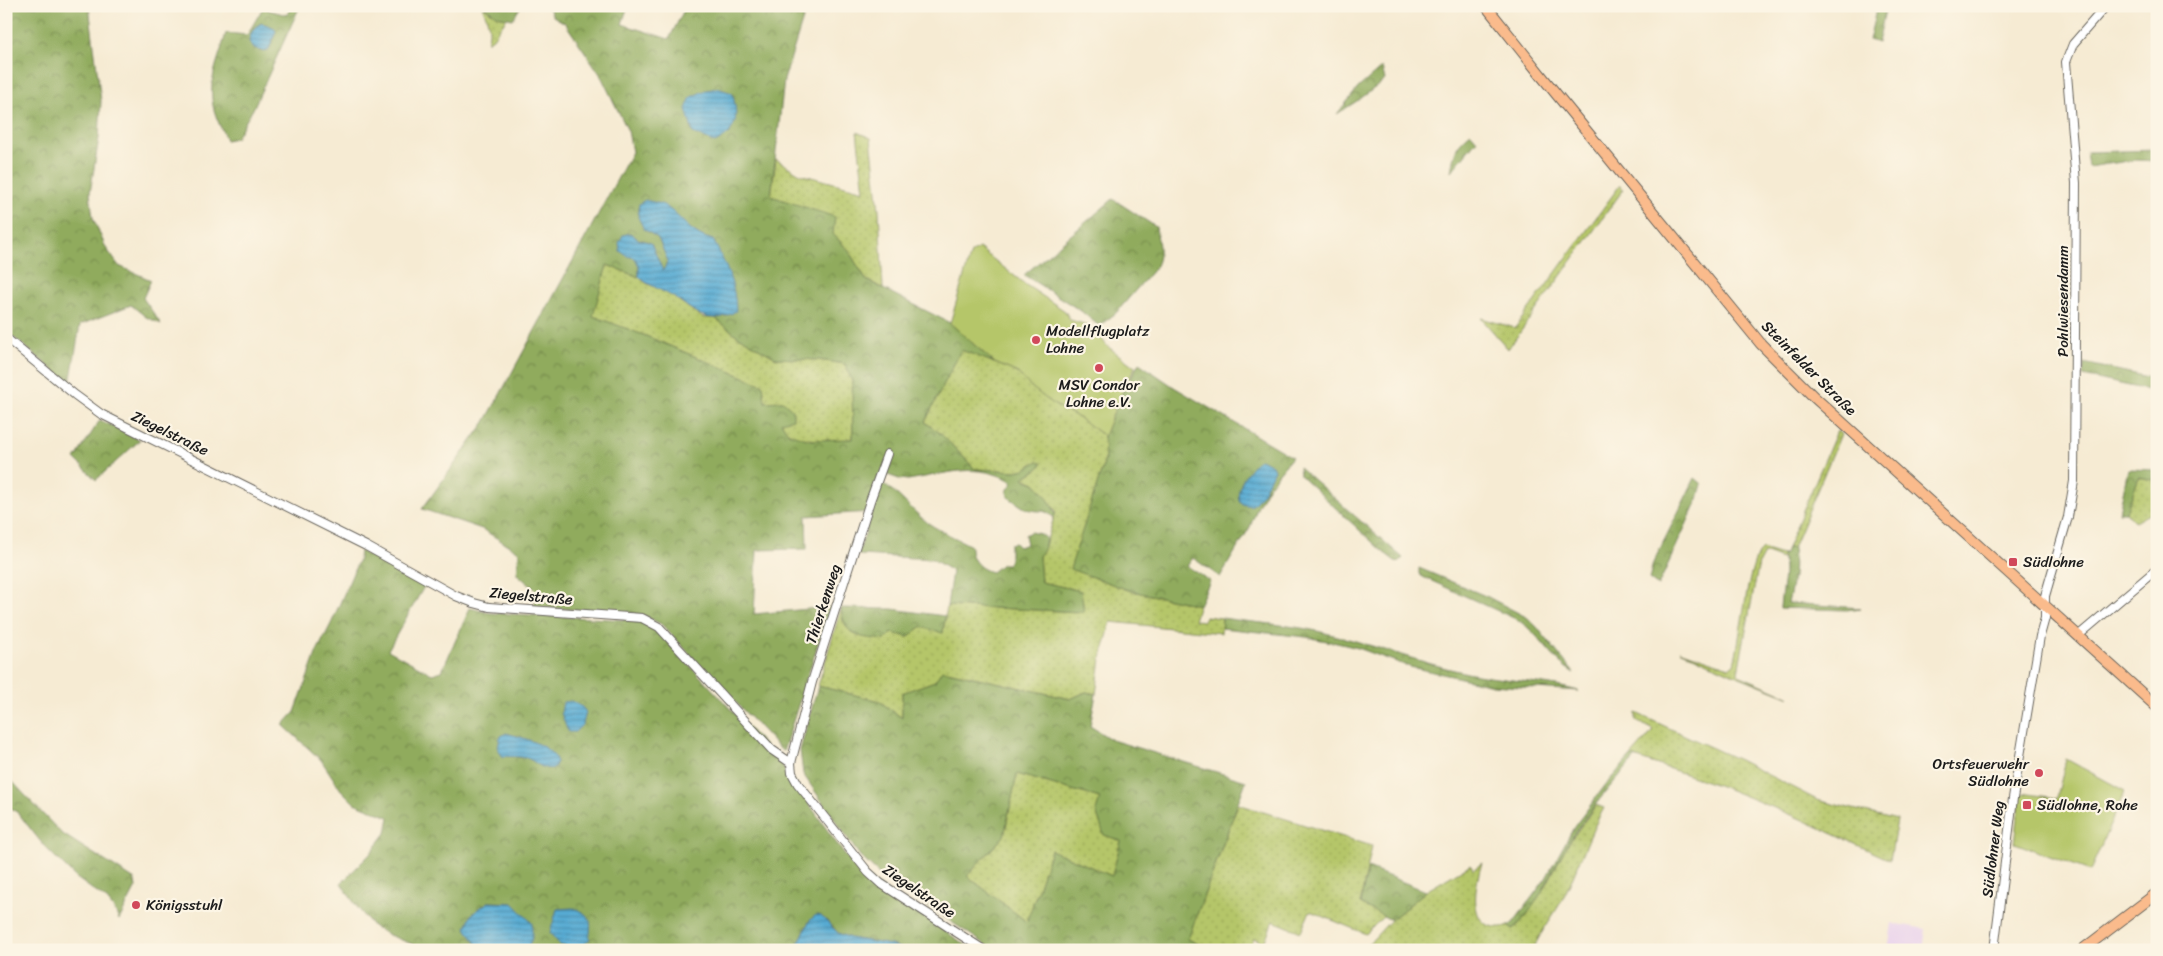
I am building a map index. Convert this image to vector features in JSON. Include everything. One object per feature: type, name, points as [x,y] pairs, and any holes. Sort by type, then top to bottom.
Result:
[{"type":"main road","name":"Steinfelder Straße","points":[[1486,6],[1544,80],[1761,344],[1814,397],[2157,706]]},
{"type":"main road","points":[[2082,950],[2157,893]]},
{"type":"street","name":"Pohlwiesendamm","points":[[2045,605],[2045,596],[2068,517],[2076,460],[2076,184],[2066,62],[2073,44],[2106,6]]},
{"type":"street","name":"Ziegelstraße","points":[[6,338],[75,395],[102,414],[358,542],[456,596],[489,607],[642,618],[659,627],[772,750],[791,764],[792,773],[798,784],[868,872],[880,884],[984,950]]},
{"type":"street","name":"Thierkenweg","points":[[791,764],[818,664],[887,454]]},
{"type":"street","points":[[2079,635],[2157,569]]},
{"type":"street","name":"Südlohner Weg","points":[[1994,950],[2013,798],[2040,636],[2045,618],[2045,605]]},
{"type":"shaded area","points":[[1892,923],[1926,929],[1923,950],[1888,950]]},
{"type":"green space","points":[[6,6],[89,6],[101,101],[99,138],[90,193],[93,218],[106,248],[119,266],[151,280],[143,298],[161,324],[146,317],[131,305],[80,325],[70,384],[6,331]]},
{"type":"green space","points":[[264,6],[269,6],[268,10],[287,15],[291,6],[300,6],[253,109],[236,138],[226,140],[213,104],[212,83],[226,33],[247,35]],"holes":[[[262,23],[276,31],[269,49],[251,33],[256,26]]]},
{"type":"green space","points":[[482,6],[497,16],[507,18],[493,38],[487,42],[489,28]]},
{"type":"green space","points":[[484,6],[521,6],[513,19],[497,16]]},
{"type":"green space","points":[[548,6],[628,6],[622,24],[669,39],[686,6],[807,6],[784,80],[771,196],[835,217],[833,234],[848,250],[866,280],[950,323],[995,363],[961,350],[925,422],[941,434],[975,469],[1016,471],[1025,469],[1038,461],[1042,464],[1038,469],[1023,478],[1034,483],[1040,489],[1051,504],[1055,516],[1053,517],[1045,512],[1030,510],[1021,506],[1008,497],[1007,491],[1013,482],[986,472],[949,472],[908,480],[885,474],[881,483],[928,523],[971,546],[972,555],[976,563],[987,571],[992,572],[1002,564],[1008,564],[1010,560],[1010,544],[1015,543],[1019,547],[1027,544],[1025,535],[1030,532],[1041,534],[1046,538],[1044,550],[1039,556],[1041,582],[1081,591],[1084,612],[947,606],[952,571],[932,559],[858,555],[872,512],[806,516],[807,549],[757,550],[754,614],[830,607],[783,752],[661,624],[643,615],[630,613],[534,607],[537,591],[517,574],[519,552],[482,529],[422,509],[485,422],[632,152],[628,131],[600,74],[565,23],[553,16]],"holes":[[[667,207],[693,231],[713,240],[727,316],[715,318],[738,336],[776,358],[819,360],[845,364],[852,381],[853,439],[810,440],[788,433],[781,422],[793,419],[793,410],[783,401],[765,402],[763,385],[593,316],[607,265],[639,277],[639,266],[630,233],[638,239],[651,243],[663,272],[668,261],[658,238],[644,229]]]},
{"type":"green space","points":[[1877,6],[1886,6],[1878,43],[1869,40]]},
{"type":"green space","points":[[1382,67],[1385,80],[1337,114],[1358,88]]},
{"type":"green space","points":[[857,132],[871,138],[879,210],[883,288],[866,280],[848,250],[833,234],[771,196],[776,159],[800,174],[864,191]]},
{"type":"green space","points":[[1471,133],[1477,140],[1451,172],[1458,146]]},
{"type":"green space","points":[[2157,150],[2157,161],[2135,160],[2088,167],[2086,152]]},
{"type":"green space","points":[[1620,185],[1623,190],[1508,349],[1481,318],[1515,328]]},
{"type":"green space","points":[[1113,199],[1156,227],[1159,254],[1154,269],[1116,313],[1099,326],[1081,311],[1024,275]]},
{"type":"green space","name":"Modellflugplatz Lohne","points":[[979,248],[1026,285],[1065,311],[1070,320],[1088,325],[1107,346],[1135,367],[1118,401],[1104,436],[1076,416],[1053,404],[1030,386],[1018,373],[995,363],[950,323],[971,253]]},
{"type":"green space","points":[[607,265],[639,277],[646,283],[668,293],[703,318],[715,318],[738,336],[776,358],[819,360],[845,364],[852,381],[853,439],[823,440],[801,438],[791,434],[785,429],[781,421],[783,401],[765,402],[763,385],[646,336],[592,316]]},
{"type":"green space","points":[[961,349],[1018,373],[1030,386],[1053,404],[1076,416],[1104,436],[1105,460],[1071,569],[1131,591],[1199,605],[1194,620],[1204,621],[1205,616],[1222,618],[1221,633],[1111,622],[1101,659],[1096,694],[1086,692],[1070,699],[943,670],[935,681],[902,693],[902,718],[879,701],[818,686],[841,608],[843,621],[908,637],[921,627],[943,632],[947,606],[1084,612],[1081,591],[1041,582],[1039,556],[1044,549],[1056,511],[1035,483],[1023,478],[1033,472],[1038,461],[1025,469],[1016,471],[975,469],[941,434],[925,422]]},
{"type":"green space","points":[[1139,363],[1174,387],[1292,457],[1270,484],[1258,506],[1250,527],[1220,577],[1193,558],[1187,566],[1210,581],[1199,605],[1131,591],[1070,569],[1105,460],[1104,436],[1118,401]]},
{"type":"green space","points":[[2084,363],[2157,379],[2157,392],[2083,376]]},
{"type":"green space","points":[[100,420],[140,440],[96,480],[75,459]]},
{"type":"green space","points":[[1837,431],[1841,434],[1793,548],[1787,548]]},
{"type":"green space","points":[[1299,467],[1403,558],[1399,562],[1395,561],[1382,551],[1300,475]]},
{"type":"green space","points":[[2128,469],[2157,470],[2157,481],[2139,477],[2126,512],[2119,512]]},
{"type":"green space","points":[[2139,477],[2157,481],[2157,517],[2153,519],[2149,514],[2135,522],[2126,512]]},
{"type":"green space","points":[[1695,478],[1702,484],[1698,499],[1658,586],[1649,579],[1653,563]]},
{"type":"green space","points":[[1787,548],[1793,548],[1794,562],[1788,603],[1861,608],[1847,610],[1780,608],[1784,575],[1782,555],[1785,554]]},
{"type":"green space","points":[[1762,549],[1782,555],[1782,559],[1766,553],[1759,563],[1738,672],[1739,675],[1790,697],[1732,674],[1680,650],[1730,667],[1734,664],[1749,584],[1757,556]]},
{"type":"green space","points":[[360,551],[425,585],[388,650],[432,674],[442,671],[470,608],[490,613],[641,621],[657,630],[780,762],[844,854],[874,883],[973,950],[905,950],[891,945],[850,938],[838,933],[826,920],[810,920],[795,950],[527,950],[532,938],[513,903],[488,902],[471,915],[477,945],[484,950],[427,950],[374,927],[357,907],[341,883],[370,854],[386,833],[389,817],[354,803],[341,790],[321,760],[283,725],[295,712],[317,651],[331,624],[359,559]]},
{"type":"green space","points":[[1419,568],[1488,597],[1528,618],[1574,673],[1566,668],[1533,632],[1518,620],[1423,577],[1419,574]]},
{"type":"green space","points":[[841,608],[892,609],[945,616],[943,633],[921,627],[908,637],[892,633],[885,640],[867,638],[850,631],[843,618]]},
{"type":"green space","points":[[1222,618],[1317,631],[1467,673],[1579,691],[1493,685],[1410,667],[1358,648],[1337,643],[1306,637],[1221,628]]},
{"type":"green space","points":[[942,670],[1070,699],[1086,692],[1096,694],[1090,726],[1112,740],[1246,781],[1188,939],[1210,950],[994,950],[880,875],[860,856],[803,774],[800,750],[818,686],[879,701],[902,718],[902,693],[935,681]],"holes":[[[1017,774],[1100,798],[1096,811],[1104,835],[1121,841],[1112,876],[1051,850],[1027,922],[967,876],[1004,836]]]},
{"type":"green space","points":[[1636,713],[1739,760],[1817,800],[1897,820],[1890,860],[1794,816],[1718,785],[1631,756],[1654,730],[1636,721]]},
{"type":"green space","points":[[1631,756],[1636,757],[1582,822],[1567,845],[1537,901],[1513,930],[1508,926],[1513,923],[1546,878],[1574,827],[1607,783]]},
{"type":"green space","points":[[2066,759],[2125,791],[2090,871],[2015,843],[2021,793],[2057,798]]},
{"type":"green space","points":[[1017,774],[1100,798],[1121,841],[1112,876],[1051,850],[1027,922],[967,876],[1004,836]]},
{"type":"green space","points":[[6,775],[61,833],[135,880],[136,887],[119,920],[107,900],[75,877],[44,846],[18,813],[6,805]]},
{"type":"green space","points":[[1238,804],[1372,846],[1360,903],[1384,916],[1366,934],[1310,911],[1301,932],[1273,921],[1264,943],[1254,938],[1249,950],[1210,950],[1188,939]]},
{"type":"green space","points":[[1596,805],[1604,808],[1564,896],[1533,950],[1363,950],[1391,920],[1426,891],[1471,864],[1473,870],[1482,863],[1476,896],[1476,907],[1479,917],[1485,923],[1494,927],[1508,926],[1513,930],[1547,884],[1566,847]]},
{"type":"green space","points":[[1368,868],[1426,891],[1391,920],[1360,904]]},
{"type":"water","points":[[262,23],[273,27],[276,31],[269,49],[264,52],[252,47],[249,41],[253,30]]},
{"type":"water","points":[[718,88],[732,93],[736,116],[735,122],[728,134],[715,143],[693,133],[686,109],[691,97],[706,90]]},
{"type":"water","points":[[645,200],[666,206],[693,231],[713,240],[729,274],[736,302],[736,311],[725,316],[707,317],[639,277],[639,266],[635,258],[627,256],[620,251],[619,243],[623,235],[630,233],[638,239],[651,243],[663,271],[668,261],[658,238],[644,229],[638,217],[639,204]]},
{"type":"water","points":[[1261,459],[1272,465],[1274,470],[1263,493],[1253,505],[1244,505],[1239,501],[1240,486],[1249,470]]},
{"type":"water","points":[[571,701],[582,707],[586,712],[583,724],[575,732],[568,732],[561,713],[563,702]]},
{"type":"water","points":[[506,733],[543,746],[554,756],[557,762],[554,768],[543,767],[527,758],[502,756],[498,748],[500,737]]},
{"type":"water","points":[[488,902],[513,903],[532,923],[532,938],[527,950],[484,950],[477,945],[466,928],[471,915]]},
{"type":"water","points":[[573,908],[584,913],[590,923],[589,940],[579,949],[560,945],[550,933],[557,909]]},
{"type":"water","points":[[816,915],[821,916],[838,933],[850,938],[891,945],[905,950],[795,950],[810,920]]},
{"type":"place","name":"Modellflugplatz Lohne","points":[[1036,340]]},
{"type":"place","name":"MSV Condor Lohne e.V.","points":[[1099,368]]},
{"type":"place","name":"Südlohne","points":[[2013,562]]},
{"type":"place","name":"Ortsfeuerwehr Südlohne","points":[[2039,773]]},
{"type":"place","name":"Südlohne, Rohe","points":[[2027,805]]},
{"type":"place","name":"Königsstuhl","points":[[136,905]]}]
